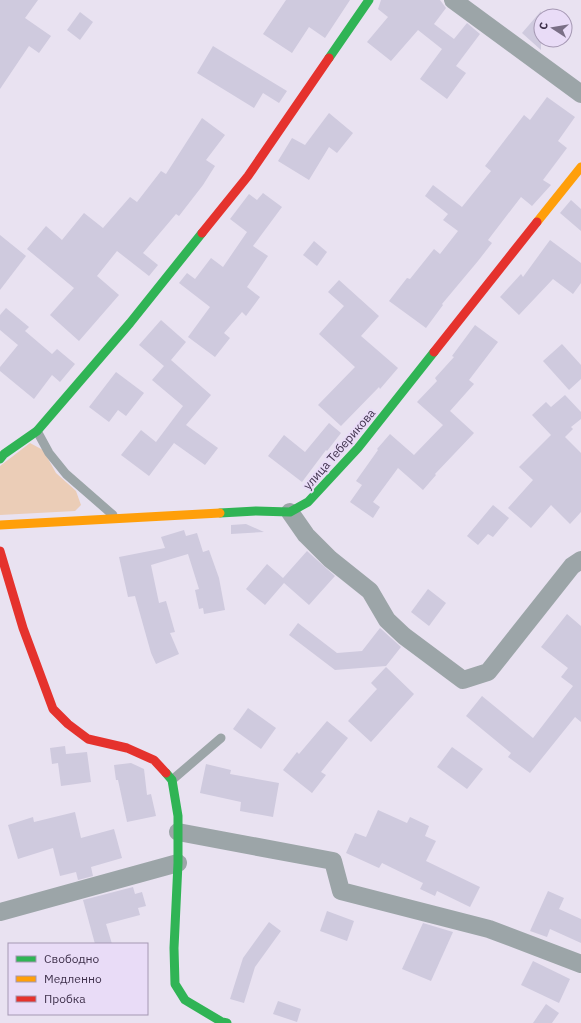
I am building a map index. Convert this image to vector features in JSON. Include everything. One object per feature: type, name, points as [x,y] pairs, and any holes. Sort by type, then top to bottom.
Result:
[{"type":"street","points":[[0,459],[4,454],[37,431],[130,323],[248,176],[369,0]]},
{"type":"street","points":[[453,0],[581,94]]},
{"type":"street","name":"улица Теберикова","points":[[290,512],[308,502],[358,448],[581,167]]},
{"type":"street","points":[[0,525],[256,511],[290,512],[306,535],[330,559],[370,591],[387,620],[404,636],[463,680],[488,672],[572,566],[581,560]]},
{"type":"street","points":[[0,551],[23,628],[53,709],[68,724],[88,739],[127,748],[154,760],[172,780],[178,816],[178,863],[174,948],[176,984],[184,1000],[223,1023]]},
{"type":"street","points":[[178,832],[334,862],[341,891],[489,929],[581,964]]},
{"type":"street","points":[[0,912],[178,863]]},
{"type":"lane","points":[[37,431],[50,453],[66,474],[85,492],[117,518]]},
{"type":"lane","points":[[172,780],[221,738]]},
{"type":"shaded area","points":[[30,443],[43,450],[56,473],[76,491],[81,505],[75,511],[0,515],[0,466]]},
{"type":"building","points":[[0,0],[38,0],[25,18],[51,36],[39,53],[29,46],[0,89]]},
{"type":"building","points":[[286,0],[350,0],[325,38],[309,27],[292,53],[263,34]]},
{"type":"building","points":[[381,0],[440,0],[446,8],[434,24],[454,39],[467,23],[480,34],[456,66],[466,73],[447,99],[420,79],[442,49],[418,30],[391,61],[367,42],[388,17],[378,9]]},
{"type":"building","points":[[80,12],[93,22],[80,40],[67,30]]},
{"type":"building","points":[[533,20],[533,43],[522,33]]},
{"type":"building","points":[[213,46],[287,91],[279,103],[263,93],[254,108],[197,73]]},
{"type":"building","points":[[547,97],[575,117],[558,141],[567,148],[543,180],[551,185],[532,206],[521,197],[488,240],[492,243],[442,304],[443,305],[426,328],[389,301],[407,278],[410,279],[434,249],[440,254],[458,231],[443,220],[448,214],[425,196],[433,185],[462,207],[491,171],[485,166],[524,115],[530,120]]},
{"type":"building","points":[[329,113],[353,133],[337,153],[329,147],[309,180],[278,161],[292,138],[305,145]]},
{"type":"building","points":[[202,118],[225,135],[206,160],[215,166],[203,185],[179,216],[176,214],[143,253],[158,265],[149,276],[117,251],[97,276],[119,295],[79,341],[50,315],[74,288],[27,249],[46,226],[62,240],[84,213],[103,228],[130,197],[137,202],[161,171],[166,174]]},
{"type":"building","points":[[263,193],[282,207],[253,246],[268,256],[247,287],[260,297],[246,316],[242,312],[224,333],[230,338],[215,357],[188,337],[210,307],[179,283],[187,273],[195,279],[211,258],[223,267],[247,232],[230,219],[249,194],[257,200]]},
{"type":"building","points":[[571,200],[581,209],[581,231],[560,213]]},
{"type":"building","points":[[0,235],[26,256],[0,290]]},
{"type":"building","points":[[550,240],[581,263],[581,283],[573,294],[553,279],[519,315],[500,297],[521,274],[523,277]]},
{"type":"building","points":[[314,241],[327,252],[317,266],[303,255]]},
{"type":"building","points":[[339,280],[379,316],[361,336],[398,368],[380,389],[379,387],[341,426],[318,405],[355,367],[319,334],[344,306],[328,292]]},
{"type":"building","points":[[6,308],[29,327],[25,331],[52,354],[57,349],[75,364],[60,382],[52,375],[34,399],[0,371],[0,367],[18,345],[0,330],[0,315]]},
{"type":"building","points":[[161,320],[186,342],[171,360],[211,395],[186,425],[218,448],[205,465],[174,443],[149,476],[121,455],[141,430],[156,442],[183,406],[152,380],[164,366],[139,345]]},
{"type":"building","points":[[475,325],[498,342],[469,380],[474,384],[450,411],[474,433],[435,474],[436,475],[423,490],[398,468],[373,502],[380,507],[373,518],[350,502],[362,485],[356,481],[378,450],[377,449],[390,434],[414,455],[443,425],[417,402],[437,381],[435,378],[454,357],[452,356]]},
{"type":"building","points":[[562,344],[581,365],[581,379],[569,390],[543,361]]},
{"type":"building","points":[[116,372],[144,393],[126,416],[118,410],[109,422],[89,407]]},
{"type":"building","points":[[565,395],[581,412],[581,419],[571,427],[573,429],[565,437],[581,453],[581,512],[570,524],[551,505],[531,528],[508,508],[533,480],[519,467],[551,435],[532,415],[546,402],[551,407]]},
{"type":"building","points":[[329,423],[341,433],[302,482],[268,456],[284,435],[305,452]]},
{"type":"building","points":[[493,505],[509,518],[493,537],[488,534],[478,545],[467,536]]},
{"type":"building","points":[[246,524],[264,532],[231,534],[231,525]]},
{"type":"building","points":[[184,530],[186,536],[197,533],[203,552],[209,550],[219,578],[225,610],[204,614],[203,608],[199,609],[195,590],[199,589],[188,554],[151,565],[159,603],[166,601],[175,632],[170,633],[179,654],[156,664],[151,653],[135,596],[128,597],[119,557],[165,548],[161,537]]},
{"type":"building","points":[[307,551],[335,576],[309,605],[284,583],[265,605],[246,589],[267,564],[283,578]]},
{"type":"building","points":[[428,589],[446,603],[429,626],[411,612]]},
{"type":"building","points":[[567,614],[581,626],[581,722],[575,717],[530,773],[508,757],[511,753],[466,716],[482,696],[533,738],[573,686],[561,677],[568,668],[541,647]]},
{"type":"building","points":[[298,623],[337,653],[362,651],[380,628],[401,647],[386,666],[335,670],[289,635]]},
{"type":"building","points":[[386,667],[414,694],[371,742],[348,721],[377,689],[371,683]]},
{"type":"building","points":[[248,708],[276,728],[261,749],[233,729]]},
{"type":"building","points":[[327,721],[348,738],[321,772],[326,775],[312,793],[283,770],[297,752],[299,754]]},
{"type":"building","points":[[65,746],[66,754],[87,752],[91,782],[61,786],[58,763],[52,764],[50,748]]},
{"type":"building","points":[[452,747],[483,769],[467,789],[437,767]]},
{"type":"building","points":[[131,763],[144,769],[147,795],[151,794],[156,816],[127,822],[118,780],[116,780],[114,765]]},
{"type":"building","points":[[206,764],[231,770],[230,774],[279,783],[273,817],[240,811],[241,802],[200,793]]},
{"type":"building","points":[[378,810],[407,823],[410,817],[429,826],[425,836],[436,841],[426,861],[480,887],[470,907],[437,891],[435,896],[420,889],[423,883],[382,863],[379,868],[346,853],[355,833],[366,837]]},
{"type":"building","points":[[75,812],[81,838],[114,829],[122,858],[91,867],[93,876],[78,880],[76,872],[60,876],[53,848],[18,859],[8,825],[33,817],[34,822]]},
{"type":"building","points":[[133,887],[135,894],[142,892],[146,906],[138,908],[140,915],[106,924],[112,943],[95,943],[83,900]]},
{"type":"building","points":[[548,891],[564,898],[559,909],[581,919],[581,943],[550,929],[547,937],[530,931]]},
{"type":"building","points":[[327,911],[354,921],[347,941],[320,931]]},
{"type":"building","points":[[269,922],[281,931],[255,967],[244,1003],[230,999],[243,958]]},
{"type":"building","points":[[423,923],[453,932],[431,981],[402,969]]},
{"type":"building","points":[[533,961],[570,979],[559,1003],[521,985]]},
{"type":"building","points":[[278,1001],[301,1009],[297,1022],[273,1014]]},
{"type":"building","points":[[546,1004],[559,1013],[552,1023],[533,1023]]},
{"type":"traffic: fast","points":[[329,58],[369,0]]},
{"type":"traffic: fast","points":[[0,459],[4,454],[37,431],[130,323],[202,233]]},
{"type":"traffic: fast","points":[[220,513],[256,511],[290,512],[308,502],[358,448],[434,352]]},
{"type":"traffic: fast","points":[[166,773],[172,780],[178,816],[178,863],[174,948],[175,984],[185,1000],[222,1022],[227,1023]]},
{"type":"traffic: slow","points":[[537,222],[581,167]]},
{"type":"traffic: slow","points":[[0,525],[220,513]]},
{"type":"traffic: jam","points":[[202,233],[248,176],[329,58]]},
{"type":"traffic: jam","points":[[434,352],[537,222]]},
{"type":"traffic: jam","points":[[0,551],[23,628],[53,709],[68,724],[88,739],[127,748],[154,760],[166,773]]}]
